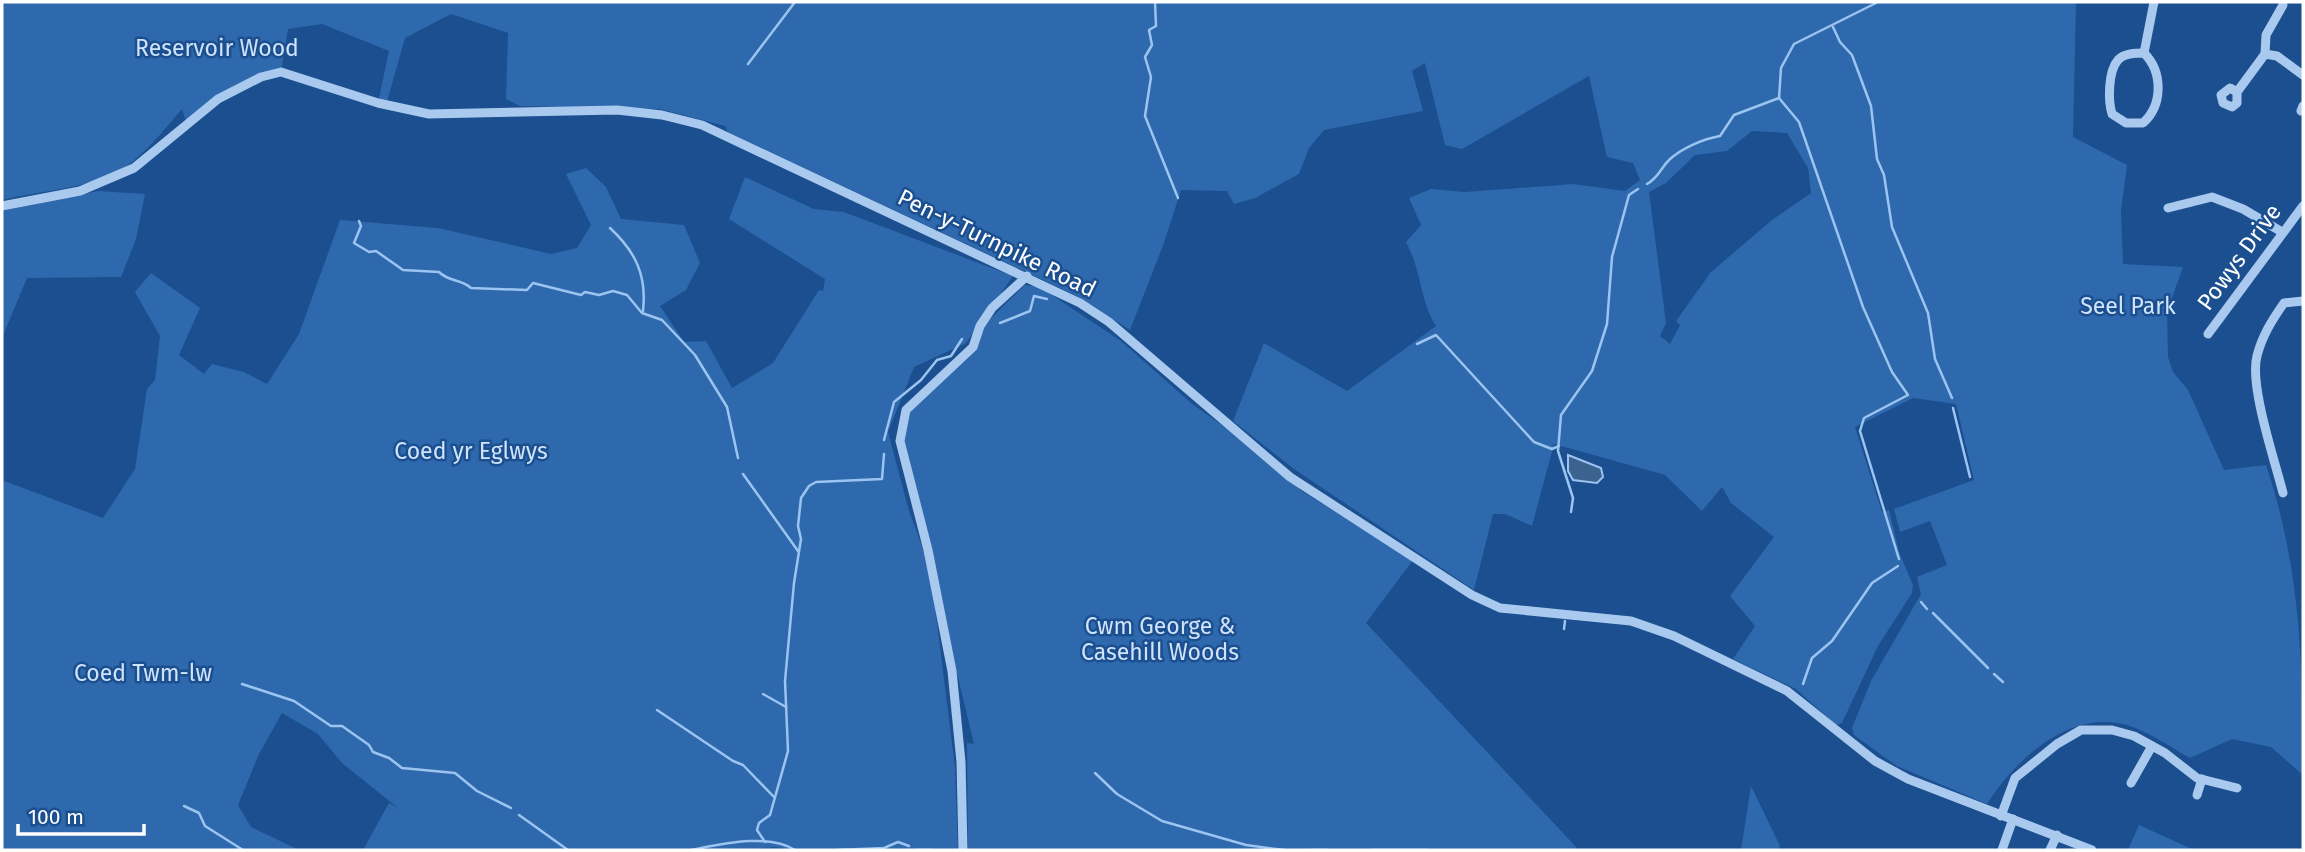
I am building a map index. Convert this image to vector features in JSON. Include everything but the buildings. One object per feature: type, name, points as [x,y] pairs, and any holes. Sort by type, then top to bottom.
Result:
[{"type":"street","points":[[2144,52],[2154,2]]},
{"type":"street","points":[[2237,92],[2265,54],[2266,35],[2283,5]]},
{"type":"street","points":[[2144,52],[2154,63],[2159,78],[2153,114],[2143,123],[2126,123],[2112,114],[2109,103],[2113,69],[2118,59],[2144,52]]},
{"type":"street","points":[[2265,54],[2277,56],[2303,75]]},
{"type":"street","name":"Pen-y-Turnpike Road","points":[[2,206],[80,191],[134,168],[218,99],[261,77],[281,72],[378,103],[429,114],[617,110],[662,115],[702,125],[1080,303],[1109,322],[1290,477],[1472,594],[1500,608],[1631,621],[1674,636],[1787,691],[1838,734],[1908,779],[2092,850]]},
{"type":"street","points":[[2168,208],[2212,197],[2243,209],[2282,232]]},
{"type":"street","name":"Powys Drive","points":[[2208,334],[2303,206]]},
{"type":"street","points":[[963,850],[961,762],[952,671],[929,551],[900,441],[906,410],[972,347],[980,326],[992,308],[1027,276]]},
{"type":"street","points":[[2283,493],[2263,412],[2256,358],[2269,324],[2284,303],[2303,300]]},
{"type":"street","points":[[2001,816],[2015,778],[2076,731],[2118,731],[2152,746],[2202,779],[2237,788]]},
{"type":"street","points":[[2131,783],[2152,746]]},
{"type":"street","points":[[2197,796],[2202,779]]},
{"type":"street","points":[[2002,850],[2013,819]]},
{"type":"street","points":[[2050,850],[2057,835]]},
{"type":"green space","points":[[2,2],[2076,2],[2073,137],[2127,165],[2121,210],[2123,264],[2183,267],[2167,312],[2168,357],[2173,372],[2188,390],[2224,470],[2266,465],[2278,504],[2287,542],[2298,618],[2303,775],[2271,747],[2232,739],[2190,758],[2135,728],[2106,722],[2085,724],[2046,742],[2013,770],[1987,804],[1897,766],[1854,735],[1852,728],[1871,681],[1921,594],[1917,577],[1947,565],[1930,521],[1900,532],[1894,509],[1974,480],[1956,404],[1913,398],[1855,427],[1882,512],[1889,510],[1899,552],[1913,585],[1912,593],[1878,646],[1842,723],[1836,725],[1796,689],[1733,659],[1755,626],[1730,596],[1774,537],[1731,503],[1722,487],[1702,511],[1665,475],[1554,444],[1532,526],[1505,514],[1493,514],[1474,590],[1294,469],[1233,421],[1264,343],[1347,391],[1436,326],[1406,242],[1421,225],[1409,198],[1431,189],[1465,192],[1573,184],[1625,191],[1640,180],[1633,163],[1607,157],[1589,76],[1462,149],[1445,145],[1425,63],[1412,71],[1423,111],[1324,130],[1309,148],[1299,174],[1255,198],[1234,204],[1227,191],[1181,190],[1164,243],[1130,330],[1075,295],[728,132],[725,126],[660,109],[520,106],[506,99],[508,33],[451,14],[405,38],[386,105],[378,103],[389,51],[322,24],[288,29],[281,72],[246,83],[187,125],[182,109],[148,148],[124,168],[82,185],[2,200]],"holes":[[[1752,131],[1787,133],[1808,168],[1811,193],[1772,220],[1711,272],[1676,321],[1680,325],[1670,344],[1660,336],[1666,323],[1649,192],[1666,183],[1695,155],[1727,151]]]},
{"type":"green space","points":[[586,168],[606,187],[621,219],[684,225],[700,263],[686,290],[660,306],[684,342],[706,341],[732,388],[773,363],[819,290],[823,291],[825,279],[729,219],[745,177],[814,209],[844,212],[1013,276],[966,343],[914,367],[888,432],[909,511],[930,567],[955,767],[958,850],[793,850],[774,847],[748,850],[363,850],[389,803],[398,808],[342,763],[318,734],[282,713],[259,754],[238,805],[251,827],[299,850],[2,850],[2,480],[103,518],[135,469],[147,389],[155,380],[160,336],[135,292],[151,273],[200,308],[179,355],[204,374],[212,364],[244,372],[267,384],[299,334],[340,220],[438,228],[551,254],[577,248],[591,225],[566,174]]},
{"type":"green space","points":[[98,191],[145,194],[136,239],[121,277],[27,278],[2,338],[2,211]]},
{"type":"green space","name":"Cwm George & Casehill Woods","points":[[1025,285],[1040,287],[1121,341],[1191,403],[1268,458],[1303,492],[1413,560],[1366,623],[1579,850],[968,850],[967,743],[974,744],[902,444],[908,411],[974,349],[981,328]]},
{"type":"green space","points":[[1751,786],[1780,846],[1779,850],[1741,850]]},
{"type":"green space","points":[[2139,825],[2194,850],[2128,850]]},
{"type":"shaded area","points":[[1568,455],[1601,468],[1603,477],[1597,483],[1573,480],[1568,471]]},
{"type":"waterway","points":[[748,64],[795,2]]},
{"type":"waterway","points":[[1155,2],[1156,26],[1149,30],[1152,45],[1145,57],[1151,77],[1145,116],[1178,198]]},
{"type":"waterway","points":[[1647,184],[1680,152],[1720,136],[1734,115],[1779,98],[1781,68],[1794,44],[1878,2]]},
{"type":"waterway","points":[[1833,27],[1840,42],[1852,55],[1871,106],[1877,159],[1884,175],[1892,227],[1928,313],[1935,359],[1952,398]]},
{"type":"waterway","points":[[1779,98],[1799,122],[1863,307],[1892,372],[1908,395],[1864,418],[1860,431],[1899,559]]},
{"type":"waterway","points":[[1571,512],[1573,498],[1558,451],[1561,415],[1592,371],[1607,324],[1612,257],[1629,195],[1638,189]]},
{"type":"waterway","points":[[359,221],[361,226],[354,243],[369,252],[376,251],[403,270],[439,272],[471,288],[527,290],[533,283],[581,295],[585,292],[599,295],[613,291],[627,295],[642,313],[662,320],[695,355],[727,407],[738,458]]},
{"type":"waterway","points":[[610,228],[627,246],[638,265],[643,287],[643,311]]},
{"type":"waterway","points":[[1000,323],[1030,311],[1034,296],[1047,299]]},
{"type":"waterway","points":[[1417,344],[1436,335],[1534,442],[1552,449],[1559,446]]},
{"type":"waterway","points":[[884,440],[894,402],[921,380],[937,360],[951,356],[962,339]]},
{"type":"waterway","points":[[1953,408],[1970,477]]},
{"type":"waterway","points":[[765,842],[757,830],[759,823],[770,815],[788,751],[785,681],[801,539],[798,526],[801,498],[809,486],[816,482],[882,479],[884,454]]},
{"type":"waterway","points":[[743,474],[798,551]]},
{"type":"waterway","points":[[1803,684],[1812,658],[1832,641],[1872,583],[1898,566]]},
{"type":"waterway","points":[[1921,602],[1927,609]]},
{"type":"waterway","points":[[1933,613],[1988,668]]},
{"type":"waterway","points":[[1564,629],[1565,621]]},
{"type":"waterway","points":[[1994,674],[2003,682]]},
{"type":"waterway","points":[[242,684],[294,701],[331,726],[342,726],[369,745],[373,752],[389,758],[402,768],[455,773],[477,791],[511,808]]},
{"type":"waterway","points":[[763,694],[786,707]]},
{"type":"waterway","points":[[657,710],[743,765],[774,797]]},
{"type":"waterway","points":[[1095,773],[1117,794],[1162,821],[1246,845],[1284,850]]},
{"type":"waterway","points":[[184,806],[199,813],[205,826],[243,850]]},
{"type":"waterway","points":[[519,815],[568,850]]},
{"type":"waterway","points":[[691,850],[744,841],[771,842],[795,850]]},
{"type":"waterway","points":[[837,850],[884,848],[898,842],[909,846]]},
{"type":"waterway","points":[[916,850],[932,850]]},
{"type":"waterway","points":[[1312,850],[1327,850]]},
{"type":"waterway","points":[[1371,850],[1428,850]]},
{"type":"park label","name":"Reservoir Wood","points":[[217,48]]},
{"type":"park label","name":"Seel Park","points":[[2128,306]]},
{"type":"park label","name":"Coed yr Eglwys","points":[[471,451]]},
{"type":"park label","name":"Coed Twm-lw","points":[[143,673]]}]
